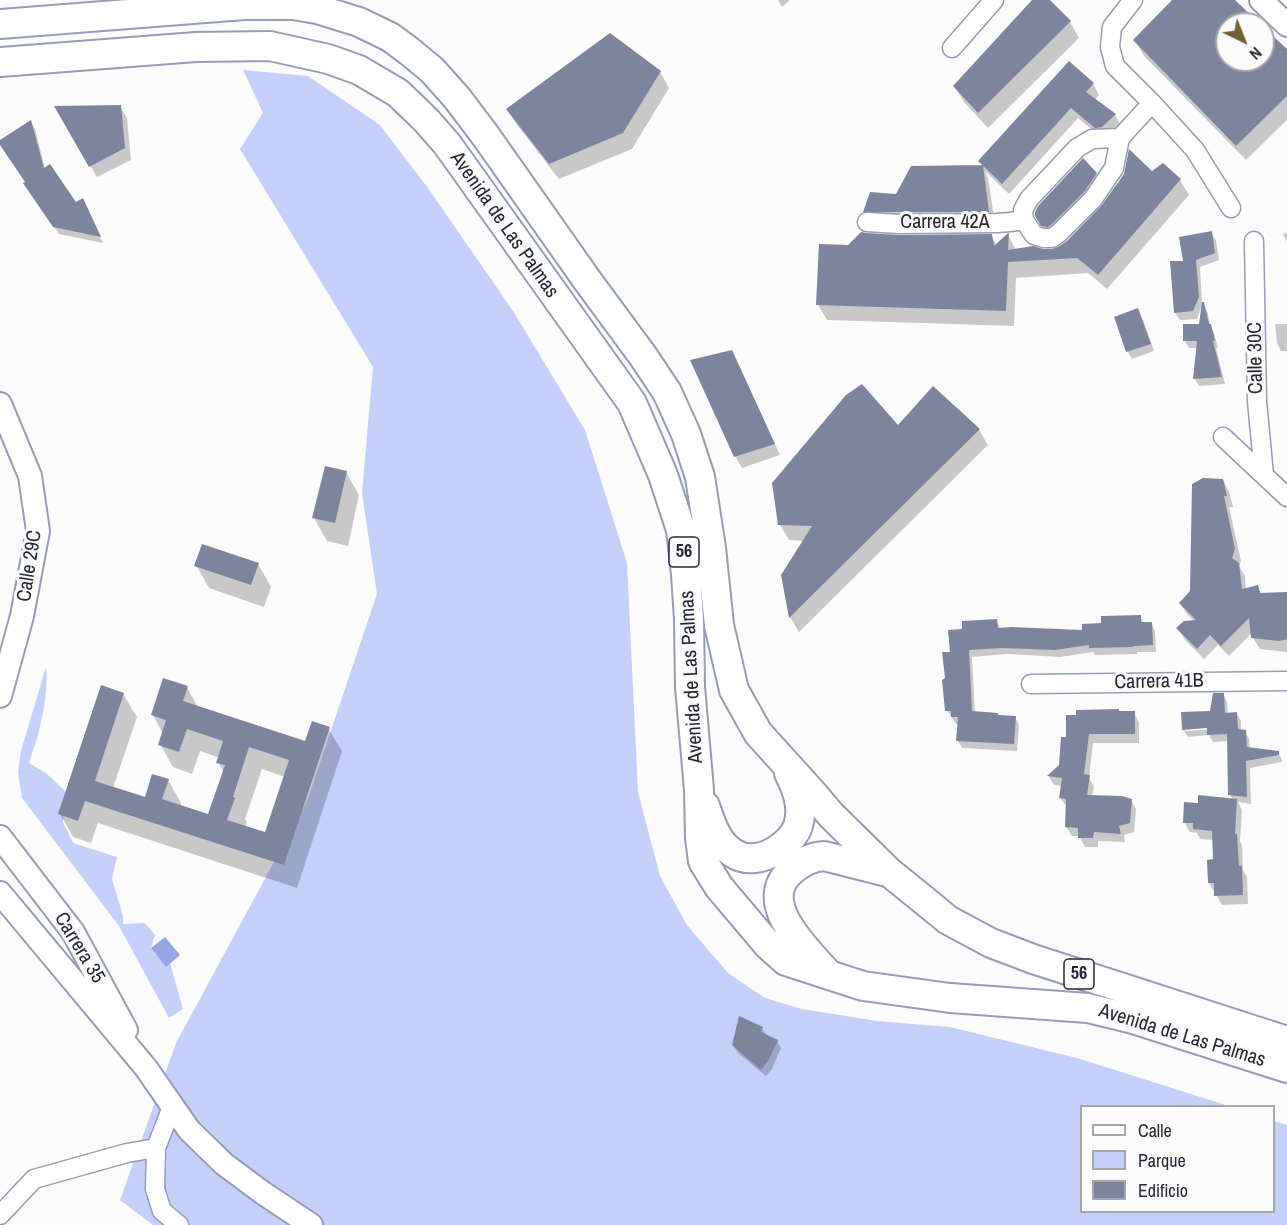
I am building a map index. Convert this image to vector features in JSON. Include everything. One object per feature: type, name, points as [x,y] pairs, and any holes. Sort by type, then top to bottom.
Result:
[{"type":"main road","name":"Avenida de Las Palmas","points":[[0,24],[126,16],[244,5],[293,6],[316,9],[359,22],[390,37],[409,51],[432,70],[485,135],[643,356],[671,400],[686,434],[700,477],[711,548],[719,625],[734,690],[758,733],[847,833],[889,872],[948,920],[991,943],[1033,959],[1287,1041]]},
{"type":"main road","name":"Avenida de Las Palmas","points":[[0,62],[196,46],[270,46],[328,59],[359,70],[398,93],[447,144],[632,403],[660,467],[681,530],[686,574],[690,687],[703,861],[719,887],[768,945],[786,961],[863,986],[950,998],[1088,1008],[1133,1018],[1287,1068]]},
{"type":"main road","points":[[699,790],[715,833],[723,845],[733,853],[745,858],[756,858],[775,851],[797,828],[800,809],[796,788],[784,762]]},
{"type":"main road","points":[[829,976],[790,930],[778,901],[778,893],[783,880],[805,860],[824,856],[889,872]]},
{"type":"street","points":[[952,48],[994,0]]},
{"type":"street","points":[[1133,0],[1112,27],[1110,47],[1115,66],[1195,150],[1231,208]]},
{"type":"street","points":[[1261,0],[1287,25]]},
{"type":"street","points":[[1120,138],[1092,139],[1077,148],[1029,199],[1023,210],[1024,220],[1035,236],[1052,238],[1093,199],[1116,161],[1120,138],[1152,103]]},
{"type":"street","name":"Carrera 42A","points":[[867,222],[997,223],[1024,220]]},
{"type":"street","name":"Calle 30C","points":[[1254,241],[1257,401],[1264,476]]},
{"type":"street","name":"Calle 29C","points":[[0,404],[30,476],[38,531],[22,616],[0,696]]},
{"type":"street","points":[[1223,437],[1287,497]]},
{"type":"street","name":"Carrera 41B","points":[[1031,684],[1287,681]]},
{"type":"street","name":"Carrera 35","points":[[0,837],[73,932],[146,1068],[189,1130],[224,1164],[311,1225]]},
{"type":"street","name":"Carrera 35","points":[[0,892],[146,1068]]},
{"type":"street","points":[[172,1107],[156,1148],[155,1189],[162,1211],[179,1225]]},
{"type":"street","points":[[0,1215],[34,1179],[127,1153],[156,1148]]},
{"type":"green space","points":[[243,70],[308,76],[380,125],[428,188],[513,311],[585,430],[627,563],[638,792],[660,876],[687,925],[728,973],[765,998],[802,1009],[877,1021],[950,1027],[1077,1058],[1226,1105],[1080,1105],[1080,1213],[1275,1213],[1275,1121],[1287,1125],[1287,1225],[153,1225],[120,1200],[176,1043],[307,801],[377,594],[362,493],[373,367],[240,149],[263,113]]},
{"type":"green space","points":[[46,667],[45,703],[29,763],[46,773],[66,792],[63,822],[73,843],[117,857],[112,879],[123,916],[123,924],[145,923],[155,935],[151,948],[166,966],[170,963],[183,1009],[169,1018],[119,926],[22,798],[18,773],[21,751]]},
{"type":"shaded area","points":[[165,937],[180,955],[166,967],[151,948]]},
{"type":"building","points":[[1032,0],[1050,0],[1071,21],[978,113],[953,86]]},
{"type":"building","points":[[1172,0],[1235,0],[1248,12],[1215,12],[1215,72],[1275,72],[1275,38],[1287,49],[1287,96],[1236,146],[1133,40]]},
{"type":"building","points":[[610,33],[661,71],[623,133],[549,164],[506,109]]},
{"type":"building","points":[[1069,61],[1094,83],[1086,92],[1116,114],[1102,127],[1095,128],[1071,108],[1002,184],[978,161]]},
{"type":"building","points":[[121,105],[125,148],[89,167],[54,106]]},
{"type":"building","points":[[31,120],[44,168],[50,164],[76,202],[83,198],[101,237],[53,227],[0,145],[0,140]]},
{"type":"building","points":[[1129,149],[1152,171],[1163,163],[1181,179],[1098,275],[1077,258],[1008,262],[1006,311],[816,305],[819,244],[848,245],[861,232],[899,235],[992,234],[994,246],[1009,233],[1008,250],[1033,246],[1043,249],[1058,247],[1067,241],[1102,205],[1124,174]]},
{"type":"building","points":[[1083,158],[1097,173],[1084,192],[1052,224],[1048,227],[1041,226],[1035,216],[1038,206]]},
{"type":"building","points":[[983,165],[989,212],[863,212],[870,192],[896,194],[911,166]]},
{"type":"building","points":[[1212,231],[1215,253],[1196,260],[1199,297],[1193,311],[1174,313],[1170,261],[1183,261],[1179,237]]},
{"type":"building","points":[[1202,302],[1204,302],[1209,324],[1211,324],[1222,377],[1193,379],[1197,341],[1183,341],[1183,324],[1199,324]]},
{"type":"building","points":[[1138,308],[1151,344],[1126,352],[1114,317]]},
{"type":"building","points":[[732,350],[775,444],[734,457],[690,360]]},
{"type":"building","points":[[862,384],[898,425],[933,386],[980,429],[789,618],[781,575],[812,526],[778,525],[772,483],[846,395]]},
{"type":"building","points":[[325,466],[347,471],[335,523],[312,518]]},
{"type":"building","points":[[1203,478],[1223,479],[1227,496],[1224,496],[1235,549],[1232,558],[1239,563],[1242,589],[1258,585],[1260,593],[1287,592],[1287,639],[1279,641],[1251,638],[1249,618],[1221,646],[1210,635],[1197,649],[1176,628],[1184,621],[1196,620],[1179,603],[1190,591],[1192,484]]},
{"type":"building","points":[[202,544],[259,563],[251,585],[194,566]]},
{"type":"building","points":[[1141,615],[1141,622],[1152,622],[1153,645],[1089,648],[1089,645],[1055,650],[1002,648],[969,650],[972,711],[1016,716],[1014,744],[956,741],[958,717],[951,717],[951,711],[945,711],[942,680],[945,678],[942,652],[950,652],[948,630],[962,629],[962,621],[997,619],[998,628],[1082,630],[1082,624],[1101,623],[1101,616]]},
{"type":"building","points":[[163,678],[188,686],[183,701],[305,741],[312,721],[330,727],[284,865],[85,801],[78,821],[58,814],[101,685],[124,693],[95,781],[145,797],[152,774],[169,779],[162,799],[208,814],[225,765],[216,763],[223,741],[187,729],[179,752],[158,745],[166,720],[151,715]],"holes":[[[249,747],[289,760],[265,832],[227,820]]]},
{"type":"building","points":[[1213,693],[1224,693],[1225,713],[1237,712],[1238,729],[1246,730],[1247,747],[1279,751],[1279,755],[1246,761],[1247,797],[1228,795],[1227,734],[1207,735],[1207,728],[1182,730],[1181,712],[1210,711]]},
{"type":"building","points":[[1119,709],[1119,711],[1135,711],[1135,734],[1089,734],[1084,774],[1090,775],[1087,795],[1122,796],[1132,799],[1130,823],[1119,826],[1121,834],[1094,832],[1093,838],[1078,838],[1078,828],[1065,827],[1066,799],[1059,798],[1062,778],[1047,776],[1059,765],[1061,737],[1066,737],[1066,715],[1076,715],[1076,710]]},
{"type":"building","points":[[1198,795],[1237,799],[1235,834],[1237,834],[1239,866],[1242,866],[1243,895],[1214,896],[1214,883],[1208,883],[1207,860],[1213,859],[1212,831],[1193,829],[1193,823],[1183,823],[1184,802],[1198,803]]},
{"type":"building","points":[[739,1016],[763,1027],[761,1032],[778,1040],[761,1070],[732,1045]]}]
